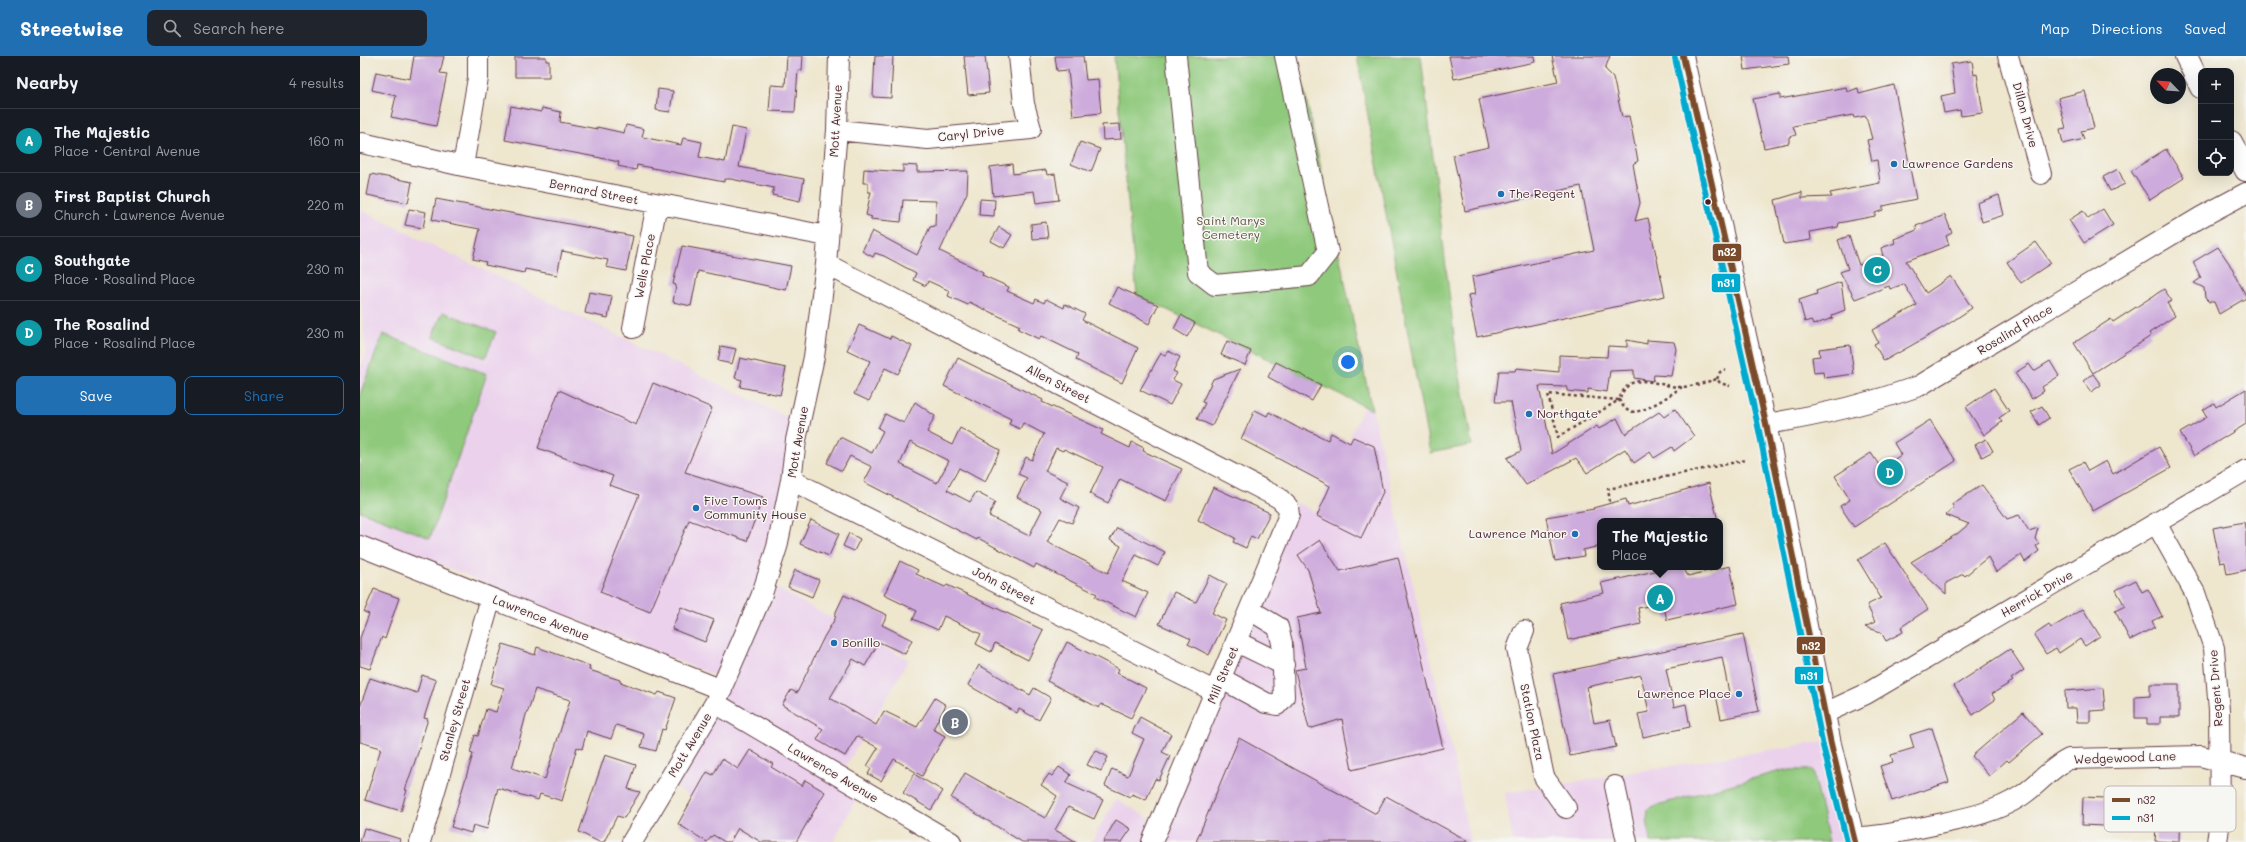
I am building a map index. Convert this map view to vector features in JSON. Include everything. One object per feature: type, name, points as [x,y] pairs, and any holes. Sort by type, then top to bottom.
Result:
[{"type":"main road","points":[[2186,56],[2198,81]]},
{"type":"main road","points":[[2234,148],[2246,170]]},
{"type":"street","points":[[463,166],[478,78],[478,56]]},
{"type":"street","name":"Mott Avenue","points":[[632,842],[718,696],[763,593],[777,547],[791,480],[796,440],[814,357],[826,264],[827,236],[837,130],[839,56]]},
{"type":"street","name":"Caryl Drive","points":[[837,130],[928,139],[1031,129],[1024,104],[1019,56]]},
{"type":"street","points":[[1176,56],[1198,272],[1215,284],[1309,276],[1328,252],[1285,56]]},
{"type":"street","points":[[1684,56],[1766,424],[1825,713],[1855,840]]},
{"type":"street","name":"Dillon Drive","points":[[2008,56],[2041,174]]},
{"type":"street","name":"Bernard Street","points":[[362,143],[463,166],[827,236]]},
{"type":"street","name":"Rosalind Place","points":[[1766,424],[1803,419],[1871,403],[1919,386],[2201,218],[2246,193]]},
{"type":"street","name":"Wells Place","points":[[633,328],[657,204]]},
{"type":"street","name":"Allen Street","points":[[826,264],[1279,498],[1288,507]]},
{"type":"street","name":"Herrick Drive","points":[[1825,713],[1866,694],[2246,470]]},
{"type":"street","name":"John Street","points":[[791,480],[1219,686],[1266,703],[1277,705],[1284,697],[1284,665]]},
{"type":"street","name":"Mill Street","points":[[1152,842],[1219,686],[1289,515],[1288,507]]},
{"type":"street","name":"Regent Drive","points":[[2156,523],[2195,593],[2214,648],[2218,710],[2219,786]]},
{"type":"street","name":"Lawrence Avenue","points":[[360,546],[491,598],[718,696],[951,842]]},
{"type":"street","name":"Stanley Street","points":[[420,842],[491,598]]},
{"type":"street","points":[[1250,610],[1278,627],[1282,643],[1284,665]]},
{"type":"street","name":"Station Plaza","points":[[1524,631],[1517,649],[1544,777],[1566,808]]},
{"type":"street","points":[[1237,642],[1284,665]]},
{"type":"street","name":"Wedgewood Lane","points":[[1855,840],[1981,814],[1998,808],[2022,795],[2059,764],[2069,759],[2201,756],[2246,768]]},
{"type":"street","points":[[1615,786],[1627,842]]},
{"type":"street","name":"Regent Drive","points":[[2217,842],[2218,832]]},
{"type":"path","points":[[1717,379],[1720,372],[1726,369]]},
{"type":"path","points":[[1717,379],[1720,383],[1730,386]]},
{"type":"path","points":[[1620,400],[1629,412],[1639,412],[1682,387],[1717,379]]},
{"type":"path","points":[[1620,400],[1548,394],[1558,437],[1620,400],[1623,389],[1629,382],[1637,381],[1682,387]]},
{"type":"path","points":[[1610,502],[1608,489],[1746,460]]},
{"type":"shaded area","points":[[360,210],[793,420],[777,508],[760,579],[909,660],[838,779],[860,793],[833,842],[732,842],[743,822],[724,818],[669,783],[718,677],[360,532],[360,370],[366,355],[360,287]]},
{"type":"shaded area","points":[[1364,406],[1372,410],[1452,750],[1470,842],[1091,842],[1116,799],[1158,824],[1296,502],[1316,512]]},
{"type":"shaded area","points":[[1825,741],[1848,842],[1513,842],[1505,793]]},
{"type":"green space","name":"Saint Marys Cemetery","points":[[1114,56],[1297,56],[1372,410],[1137,295]]},
{"type":"green space","points":[[1357,56],[1421,56],[1457,360],[1472,445],[1430,453]]},
{"type":"green space","points":[[443,312],[496,332],[485,358],[432,337]]},
{"type":"green space","points":[[383,334],[487,374],[430,538],[360,511],[360,394]]},
{"type":"green space","points":[[1784,770],[1813,770],[1829,842],[1651,842],[1647,820],[1648,810],[1661,804]]},
{"type":"building","points":[[414,56],[444,56],[440,73],[447,74],[436,126],[391,117],[396,96],[372,90],[376,72],[410,79]]},
{"type":"building","points":[[787,56],[803,56],[802,70],[798,70],[795,112],[769,111],[771,85],[785,86]]},
{"type":"building","points":[[875,56],[893,56],[891,98],[873,97]]},
{"type":"building","points":[[964,56],[985,56],[989,93],[968,95]]},
{"type":"building","points":[[1055,56],[1083,56],[1086,80],[1098,79],[1101,113],[1073,116],[1068,70],[1057,71]]},
{"type":"building","points":[[1449,56],[1534,56],[1535,62],[1454,79]]},
{"type":"building","name":"The Regent","points":[[1552,56],[1610,56],[1605,69],[1613,77],[1622,117],[1629,116],[1638,161],[1633,164],[1640,203],[1635,221],[1648,218],[1665,296],[1477,337],[1468,295],[1475,294],[1472,277],[1594,250],[1581,186],[1465,211],[1453,155],[1489,147],[1479,99],[1558,82]]},
{"type":"building","points":[[1743,56],[1788,56],[1789,64],[1745,70]]},
{"type":"building","points":[[515,57],[546,57],[546,61],[549,61],[549,77],[515,77]]},
{"type":"building","points":[[1972,61],[1974,75],[1977,74],[1983,113],[1961,116],[1960,110],[1944,113],[1941,96],[1955,93],[1951,64]]},
{"type":"building","name":"Lawrence Gardens","points":[[1894,85],[1916,199],[1883,206],[1883,210],[1875,213],[1875,216],[1839,223],[1838,227],[1810,232],[1811,240],[1784,244],[1775,200],[1802,192],[1802,198],[1832,197],[1830,193],[1880,183],[1877,160],[1872,161],[1867,140],[1872,139],[1866,116],[1854,118],[1853,115],[1793,126],[1796,135],[1789,137],[1789,143],[1764,148],[1753,99],[1780,94],[1780,99],[1846,87],[1847,92],[1858,88],[1859,94]]},
{"type":"building","points":[[658,89],[673,91],[670,112],[656,110]]},
{"type":"building","points":[[2085,91],[2094,128],[2081,131],[2084,139],[2063,144],[2060,129],[2066,128],[2058,98]]},
{"type":"building","points":[[511,106],[541,112],[542,108],[561,112],[560,122],[597,129],[597,127],[624,133],[626,125],[644,129],[642,137],[681,145],[683,138],[702,142],[699,157],[725,162],[732,127],[746,130],[739,167],[804,179],[800,201],[772,195],[774,188],[731,179],[724,179],[724,182],[637,165],[636,170],[618,166],[619,162],[505,140]]},
{"type":"building","points":[[1120,124],[1121,139],[1103,140],[1102,125]]},
{"type":"building","points":[[1080,142],[1100,149],[1091,172],[1071,164]]},
{"type":"building","points":[[2166,149],[2184,178],[2150,200],[2131,171]]},
{"type":"building","points":[[1012,164],[1013,174],[1046,170],[1047,175],[1055,174],[1059,200],[1036,203],[1034,191],[993,196],[990,167]]},
{"type":"building","points":[[903,165],[917,166],[917,172],[968,171],[967,193],[940,251],[983,272],[982,275],[1009,287],[1007,291],[1034,303],[1036,299],[1044,303],[1046,299],[1064,308],[1065,304],[1085,314],[1082,320],[1138,348],[1122,383],[1076,360],[1078,354],[1041,336],[1039,339],[1018,329],[1020,326],[969,302],[968,305],[948,296],[950,291],[928,281],[926,286],[913,280],[916,273],[884,256],[875,253],[873,257],[862,251],[872,231],[917,255],[930,227],[935,226],[936,201],[903,200],[901,222],[870,219],[872,217],[866,215],[871,192],[868,192],[868,183],[863,183],[864,169],[903,172]]},
{"type":"building","points":[[2118,169],[2125,184],[2110,191],[2103,177]]},
{"type":"building","points":[[371,174],[412,182],[408,203],[367,195]]},
{"type":"building","points":[[1999,195],[2004,215],[1982,222],[1977,203]]},
{"type":"building","points":[[436,199],[633,236],[626,271],[606,267],[608,260],[562,251],[557,275],[525,269],[524,273],[485,265],[486,262],[473,259],[480,229],[432,220]]},
{"type":"building","points":[[980,199],[995,200],[994,216],[979,215]]},
{"type":"building","points":[[409,209],[426,212],[423,228],[405,225]]},
{"type":"building","points":[[2103,209],[2113,225],[2084,243],[2069,220],[2083,211],[2088,219]]},
{"type":"building","points":[[1945,215],[1952,233],[1946,236],[1949,245],[1906,261],[1926,293],[1951,276],[1972,308],[1944,327],[1884,361],[1874,344],[1878,342],[1872,330],[1917,305],[1904,284],[1890,289],[1889,286],[1855,299],[1840,272],[1848,269],[1838,240],[1849,236],[1859,265],[1883,256],[1881,248],[1895,243],[1894,239],[1917,230],[1916,226]]},
{"type":"building","points":[[1046,222],[1048,238],[1032,239],[1031,224]]},
{"type":"building","points":[[999,227],[1012,235],[1004,248],[991,241]]},
{"type":"building","points":[[2036,242],[2051,263],[2021,283],[2007,262]]},
{"type":"building","points":[[682,246],[791,266],[786,290],[698,271],[691,306],[673,302],[676,285],[673,284]]},
{"type":"building","points":[[2218,247],[2229,263],[2246,296],[2246,298],[2219,314],[2214,302],[2209,302],[2205,298],[2204,288],[2194,283],[2201,278],[2193,262]]},
{"type":"building","points":[[1841,282],[1845,310],[1832,315],[1833,318],[1813,325],[1811,320],[1805,322],[1799,300],[1817,294],[1816,291]]},
{"type":"building","points":[[1117,287],[1158,305],[1149,324],[1109,303]]},
{"type":"building","points":[[2164,289],[2172,301],[2167,303],[2175,316],[2149,333],[2151,336],[2093,373],[2074,343],[2111,319],[2113,322]]},
{"type":"building","points":[[589,292],[612,296],[608,318],[585,313]]},
{"type":"building","points":[[1181,315],[1195,323],[1187,337],[1174,329]]},
{"type":"building","points":[[859,325],[890,339],[891,336],[912,346],[898,374],[885,368],[869,401],[854,394],[870,361],[847,350]]},
{"type":"building","name":"Northgate","points":[[1627,340],[1647,344],[1647,340],[1674,342],[1676,349],[1671,376],[1654,375],[1653,381],[1634,378],[1634,370],[1610,371],[1607,392],[1588,389],[1588,393],[1567,391],[1567,387],[1539,386],[1552,454],[1597,426],[1599,429],[1617,418],[1625,434],[1659,412],[1664,417],[1675,409],[1694,436],[1674,451],[1672,447],[1654,458],[1650,452],[1634,463],[1625,449],[1587,473],[1576,458],[1526,485],[1507,458],[1521,451],[1511,402],[1495,402],[1499,371],[1515,371],[1516,368],[1559,372],[1559,355],[1607,357],[1608,346],[1627,347]]},
{"type":"building","points":[[1227,341],[1251,351],[1245,365],[1221,355]]},
{"type":"building","points":[[1850,345],[1854,374],[1824,378],[1823,372],[1814,373],[1812,357],[1820,356],[1819,349]]},
{"type":"building","points":[[721,346],[736,349],[732,364],[718,361]]},
{"type":"building","points":[[1168,351],[1180,357],[1173,371],[1177,373],[1173,380],[1181,384],[1170,405],[1140,390],[1161,353],[1165,355]]},
{"type":"building","points":[[740,358],[786,368],[780,395],[740,387],[742,380],[735,378]]},
{"type":"building","points":[[958,358],[1043,400],[1042,402],[1103,430],[1101,434],[1130,448],[1132,442],[1144,448],[1143,451],[1182,469],[1166,501],[1120,479],[1108,503],[1090,494],[1103,467],[1064,449],[1063,451],[1056,448],[1045,471],[1068,482],[1060,498],[1079,508],[1072,523],[1060,518],[1047,542],[1108,573],[1121,546],[1110,540],[1117,528],[1165,552],[1158,566],[1136,555],[1122,581],[1148,593],[1136,617],[1095,597],[1097,594],[1036,564],[1034,568],[978,538],[977,540],[864,482],[872,467],[850,456],[842,471],[827,463],[840,437],[872,453],[883,431],[878,428],[885,414],[904,423],[915,402],[935,416],[927,432],[952,445],[960,428],[1000,450],[985,482],[959,468],[947,490],[970,502],[976,492],[995,502],[989,516],[1029,536],[1042,510],[1017,497],[1027,478],[1018,474],[1026,457],[1032,460],[1044,434],[1023,423],[1020,429],[1009,424],[1011,419],[944,386]],"holes":[[[910,442],[949,461],[937,483],[900,464]]]},
{"type":"building","points":[[2050,361],[2059,376],[2042,387],[2044,391],[2032,399],[2015,373],[2029,364],[2034,371]]},
{"type":"building","points":[[1276,362],[1321,385],[1312,401],[1268,377]]},
{"type":"building","points":[[1240,369],[1212,426],[1197,419],[1205,403],[1202,402],[1213,379]]},
{"type":"building","points":[[2093,374],[2101,385],[2091,392],[2083,381]]},
{"type":"building","name":"Five Towns Community House","points":[[653,383],[712,408],[685,472],[763,497],[747,541],[689,520],[650,612],[600,592],[639,495],[609,485],[613,476],[538,448],[559,390],[636,425]]},
{"type":"building","points":[[1994,388],[2009,411],[1999,418],[2002,422],[1984,435],[1966,407]]},
{"type":"building","points":[[2246,389],[2246,424],[2194,456],[2180,433],[2207,417],[2203,410],[2214,403],[2216,407]]},
{"type":"building","points":[[2042,406],[2049,418],[2039,425],[2031,412]]},
{"type":"building","points":[[1255,410],[1267,416],[1269,412],[1302,430],[1303,428],[1328,440],[1331,433],[1350,443],[1353,437],[1374,446],[1383,492],[1361,538],[1317,516],[1330,486],[1241,439]]},
{"type":"building","points":[[1930,420],[1956,461],[1854,527],[1840,506],[1850,500],[1835,476],[1871,453],[1881,468],[1901,455],[1894,443]]},
{"type":"building","points":[[1986,439],[1993,451],[1982,457],[1975,445]]},
{"type":"building","points":[[2159,447],[2171,468],[2093,511],[2069,469],[2083,462],[2088,471],[2106,461],[2113,474]]},
{"type":"building","name":"Lawrence Manor","points":[[1709,483],[1717,518],[1597,518],[1597,547],[1583,550],[1584,556],[1555,561],[1546,517],[1594,509],[1593,508],[1626,499],[1628,506]]},
{"type":"building","points":[[1982,485],[2007,519],[2019,515],[2029,531],[2038,528],[2035,539],[2039,544],[2036,546],[2039,551],[2025,562],[2021,555],[1996,572],[1988,557],[1965,576],[1963,574],[1946,583],[1946,594],[1911,562],[1957,534],[1969,524],[1946,515],[1954,508],[1952,504]]},
{"type":"building","points":[[1213,487],[1270,513],[1257,539],[1251,536],[1246,548],[1233,542],[1235,538],[1198,520]]},
{"type":"building","points":[[811,520],[839,534],[829,556],[800,544]]},
{"type":"building","points":[[2244,522],[2246,533],[2246,570],[2227,574],[2225,562],[2220,563],[2213,528]]},
{"type":"building","points":[[849,533],[860,539],[854,551],[843,546]]},
{"type":"building","points":[[1320,540],[1340,571],[1398,557],[1443,748],[1352,770],[1342,719],[1309,729],[1295,670],[1306,668],[1297,618],[1321,613],[1308,570],[1298,555]]},
{"type":"building","points":[[1885,543],[1928,609],[1901,627],[1903,632],[1886,641],[1881,632],[1865,627],[1875,622],[1867,605],[1881,598],[1858,560]]},
{"type":"building","points":[[900,561],[918,570],[916,574],[945,587],[947,585],[1043,630],[1028,660],[995,643],[991,652],[976,644],[981,634],[944,616],[938,630],[913,619],[917,611],[884,595]]},
{"type":"building","points":[[1730,566],[1738,604],[1667,620],[1663,603],[1638,608],[1641,624],[1568,640],[1560,603],[1604,593],[1601,583],[1660,570],[1685,570],[1688,576],[1713,570],[1723,570],[1723,568]]},
{"type":"building","points":[[795,570],[819,580],[812,597],[788,587]]},
{"type":"building","points":[[1210,575],[1227,584],[1212,613],[1226,620],[1209,655],[1188,644],[1191,639],[1159,624],[1174,592],[1196,602]]},
{"type":"building","points":[[2136,580],[2142,592],[2148,589],[2162,616],[2152,621],[2155,627],[2130,640],[2115,611],[2125,606],[2116,590]]},
{"type":"building","points":[[374,589],[399,598],[385,639],[382,637],[370,669],[360,666],[360,638],[369,614],[364,612]]},
{"type":"building","points":[[844,595],[887,615],[882,625],[912,640],[905,654],[879,642],[865,666],[853,659],[830,698],[876,725],[884,711],[917,727],[935,698],[946,705],[933,729],[945,736],[922,776],[894,759],[881,781],[868,774],[871,769],[867,766],[878,748],[857,736],[845,756],[817,740],[823,729],[782,705],[791,690],[797,693],[824,637],[836,617],[834,616]]},
{"type":"building","points":[[681,607],[714,620],[705,642],[672,629]]},
{"type":"building","points":[[2083,609],[2100,636],[2085,646],[2080,639],[2059,653],[2056,648],[2046,654],[2034,635],[2049,625],[2051,628]]},
{"type":"building","name":"Lawrence Place","points":[[1743,634],[1759,711],[1721,719],[1716,695],[1729,693],[1722,657],[1666,669],[1674,707],[1686,704],[1690,727],[1643,737],[1638,714],[1649,712],[1641,675],[1587,687],[1594,723],[1610,720],[1616,747],[1570,756],[1553,674]]},
{"type":"building","points":[[1067,642],[1119,669],[1117,673],[1146,688],[1131,718],[1101,704],[1099,708],[1047,681]]},
{"type":"building","points":[[503,644],[535,655],[537,647],[590,666],[589,670],[620,680],[620,682],[657,695],[659,692],[676,698],[665,730],[662,729],[656,751],[641,747],[644,734],[616,725],[611,739],[587,731],[582,749],[577,747],[562,801],[540,794],[538,800],[498,788],[487,829],[473,825],[471,833],[451,827],[473,754],[470,753],[475,735],[478,736],[486,709],[496,712],[504,688],[491,684]],"holes":[[[535,689],[570,700],[545,779],[512,768],[527,711]]]},
{"type":"building","points":[[2010,649],[2024,670],[2011,679],[2013,681],[1992,694],[1995,700],[1973,715],[1954,686]]},
{"type":"building","points":[[979,665],[1030,695],[1034,688],[1051,698],[1039,720],[1019,709],[1017,713],[968,685]]},
{"type":"building","points":[[422,675],[436,680],[424,718],[428,719],[405,790],[407,790],[401,811],[365,800],[381,748],[360,742],[360,707],[370,678],[417,693]]},
{"type":"building","points":[[2150,684],[2179,684],[2179,717],[2160,717],[2160,724],[2147,724],[2147,718],[2135,718],[2135,697],[2150,696]]},
{"type":"building","points":[[2103,688],[2105,710],[2090,711],[2090,722],[2077,722],[2076,708],[2066,708],[2065,691]]},
{"type":"building","points":[[2023,712],[2042,734],[2009,762],[2007,760],[1989,776],[1972,756]]},
{"type":"building","points":[[1140,717],[1171,734],[1162,752],[1170,756],[1159,780],[1155,779],[1146,800],[1132,794],[1130,797],[1105,786],[1112,769],[1128,776],[1144,739],[1132,733]]},
{"type":"building","points":[[1932,728],[1949,782],[1892,801],[1880,766],[1893,762],[1891,755],[1914,748],[1910,735]]},
{"type":"building","points":[[1239,738],[1376,814],[1386,796],[1470,842],[1196,842]]},
{"type":"building","points":[[750,750],[773,764],[771,767],[802,786],[805,780],[825,792],[796,842],[761,842],[738,828],[730,842],[725,842],[713,835],[707,842],[678,824],[707,772],[713,775],[722,759],[738,769]]},
{"type":"building","points":[[1095,750],[1108,757],[1101,771],[1087,765]]},
{"type":"building","points":[[605,755],[636,765],[628,789],[640,792],[624,818],[617,816],[604,842],[599,842],[579,832]]},
{"type":"building","points":[[1059,767],[1071,775],[1066,783],[1103,800],[1094,819],[1068,807],[1055,830],[1077,842],[1022,842],[951,798],[965,773],[1045,818],[1057,796],[1041,785],[1049,774],[1052,776]]},
{"type":"building","points":[[914,774],[943,791],[931,810],[903,793]]},
{"type":"building","points":[[2083,797],[2104,798],[2104,826],[2082,825]]},
{"type":"building","points":[[1116,820],[1131,829],[1122,842],[1103,842]]},
{"type":"building","points":[[364,828],[400,839],[399,842],[360,842]]},
{"type":"building","points":[[2156,832],[2179,832],[2179,842],[2155,841]]},
{"type":"transit line","name":"n32","points":[[1683,56],[1766,424],[1831,744],[1855,842]]},
{"type":"transit line","name":"n31","points":[[1675,58],[1758,426],[1823,746],[1847,842]]},
{"type":"place","name":"Lawrence Gardens","points":[[1894,164]]},
{"type":"place","name":"The Regent","points":[[1501,194]]},
{"type":"place","name":"Southgate","points":[[1877,270]]},
{"type":"place","name":"Northgate","points":[[1529,414]]},
{"type":"place","name":"The Rosalind","points":[[1890,472]]},
{"type":"place","name":"Five Towns Community House","points":[[696,508]]},
{"type":"place","name":"Lawrence Manor","points":[[1575,534]]},
{"type":"place","name":"The Majestic","points":[[1660,598]]},
{"type":"place","name":"Bonillo","points":[[834,643]]},
{"type":"place","name":"Lawrence Place","points":[[1739,694]]},
{"type":"place","name":"First Baptist Church","points":[[955,722]]}]
